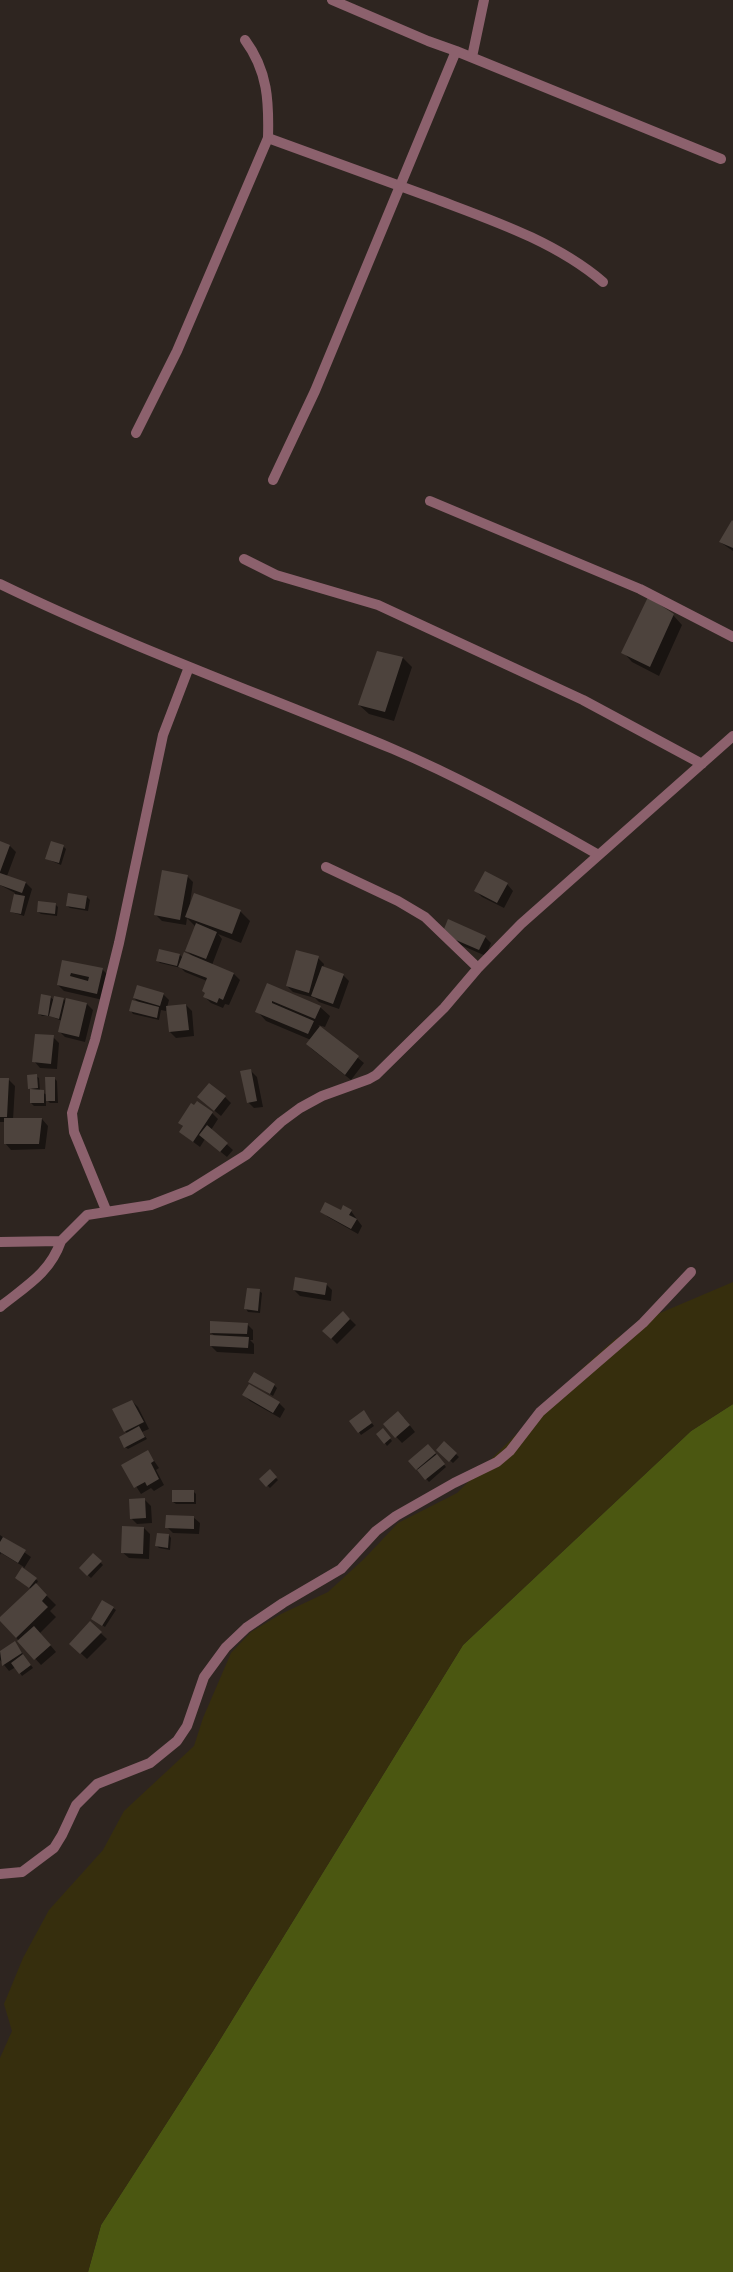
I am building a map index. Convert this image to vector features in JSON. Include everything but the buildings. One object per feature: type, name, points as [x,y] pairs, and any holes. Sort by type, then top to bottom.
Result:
[{"type":"street","points":[[332,0],[428,41],[456,50],[720,159]]},
{"type":"street","points":[[472,57],[484,0]]},
{"type":"street","points":[[136,434],[177,351],[268,138],[266,83],[256,54],[246,40]]},
{"type":"street","points":[[273,480],[315,391],[456,50]]},
{"type":"street","points":[[268,138],[488,219],[551,247],[587,268],[603,282]]},
{"type":"street","points":[[430,500],[640,589],[733,637]]},
{"type":"street","points":[[244,560],[276,575],[378,605],[583,700],[702,764]]},
{"type":"street","points":[[0,584],[83,624],[393,750],[540,820],[597,854]]},
{"type":"street","points":[[106,1210],[74,1132],[72,1113],[95,1040],[119,943],[163,735],[190,667]]},
{"type":"street","points":[[0,1307],[45,1271],[55,1258],[61,1241],[87,1215],[106,1210],[129,1210],[151,1205],[190,1190],[246,1155],[281,1122],[300,1108],[322,1096],[369,1079],[444,1008],[478,968],[521,924],[597,854],[733,736]]},
{"type":"street","points":[[326,867],[398,901],[425,917],[478,968]]},
{"type":"street","points":[[0,1242],[61,1241]]},
{"type":"street","points":[[0,1874],[22,1872],[54,1848],[76,1805],[97,1784],[150,1762],[177,1741],[187,1726],[204,1677],[226,1647],[246,1628],[282,1603],[342,1569],[376,1531],[396,1516],[454,1483],[497,1462],[510,1451],[540,1412],[643,1324],[691,1272]]},
{"type":"green space","points":[[733,1404],[733,2272],[88,2272],[101,2225],[213,2051],[463,1645],[691,1431]]},
{"type":"sand","points":[[733,1282],[733,1404],[691,1431],[463,1645],[213,2051],[101,2225],[88,2272],[0,2272],[0,2058],[12,2031],[4,2004],[23,1958],[49,1910],[103,1850],[124,1811],[194,1746],[203,1718],[231,1653],[251,1632],[281,1614],[328,1592],[364,1559],[398,1523],[457,1493],[587,1364],[614,1340],[646,1319]]}]
